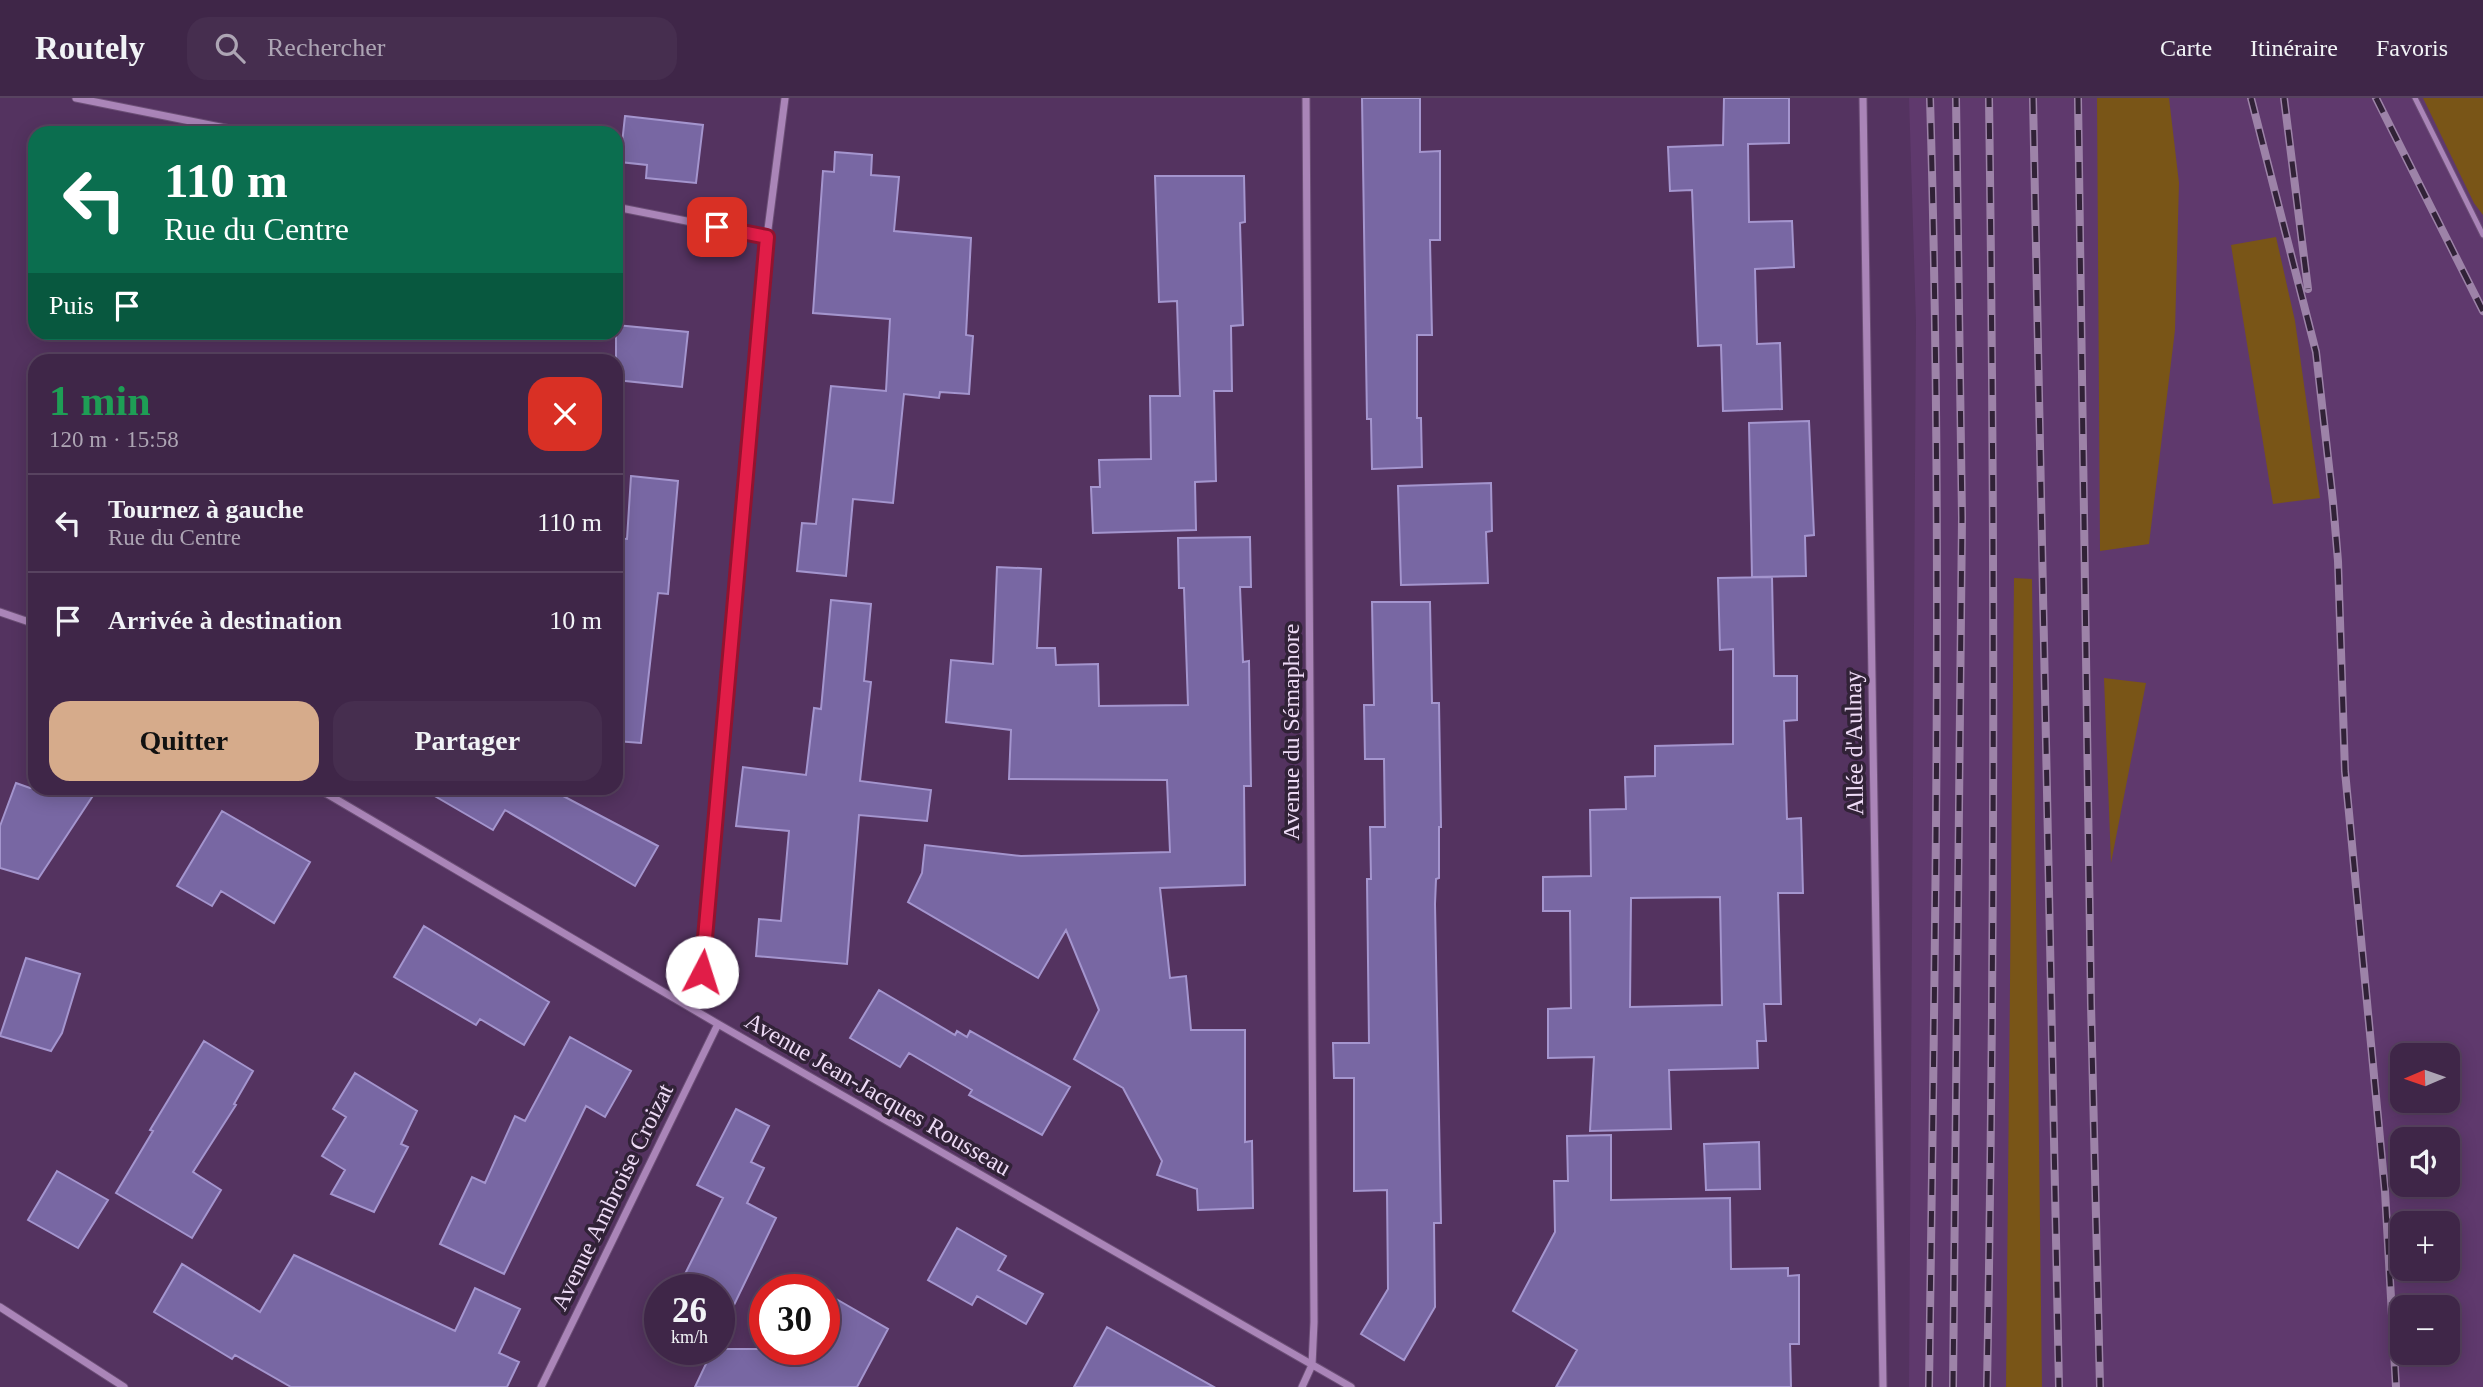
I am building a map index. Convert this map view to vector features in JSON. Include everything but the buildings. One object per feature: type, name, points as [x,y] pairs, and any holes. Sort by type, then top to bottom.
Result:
[{"type":"street","points":[[76,98],[215,126]]},
{"type":"street","points":[[684,1004],[702,972],[767,237],[785,98]]},
{"type":"street","name":"Avenue du Sémaphore","points":[[1306,98],[1312,1365]]},
{"type":"street","name":"Allée d'Aulnay","points":[[1864,98],[1883,1387]]},
{"type":"street","points":[[623,208],[767,237]]},
{"type":"street","points":[[0,612],[28,622]]},
{"type":"street","name":"Avenue Jean-Jacques Rousseau","points":[[329,795],[718,1024],[1351,1387]]},
{"type":"street","name":"Avenue Ambroise Croizat","points":[[541,1387],[718,1024]]},
{"type":"street","points":[[0,1307],[124,1387]]},
{"type":"street","points":[[1302,1387],[1312,1365]]},
{"type":"lane","points":[[2415,98],[2483,235]]},
{"type":"shaded area","points":[[1909,98],[2483,98],[2483,1387],[1909,1387],[1916,321]]},
{"type":"shaded area","points":[[2097,98],[2169,98],[2179,183],[2175,330],[2149,544],[2100,551]]},
{"type":"shaded area","points":[[2423,98],[2483,98],[2483,215],[2474,203]]},
{"type":"shaded area","points":[[2276,237],[2295,321],[2320,498],[2273,504],[2231,245]]},
{"type":"shaded area","points":[[2014,578],[2032,579],[2042,1387],[2006,1387]]},
{"type":"shaded area","points":[[2104,678],[2146,683],[2111,863]]},
{"type":"railway","points":[[1929,1387],[1937,581],[1930,98]]},
{"type":"railway","points":[[1953,1387],[1962,518],[1956,98]]},
{"type":"railway","points":[[1987,1387],[1993,742],[1989,98]]},
{"type":"railway","points":[[2033,98],[2059,1387]]},
{"type":"railway","points":[[2078,98],[2091,1004],[2100,1387]]},
{"type":"railway","points":[[2251,98],[2316,352],[2333,502],[2338,561],[2345,771],[2385,1191],[2396,1387]]},
{"type":"railway","points":[[2284,98],[2308,289]]},
{"type":"railway","points":[[2376,98],[2483,311]]},
{"type":"route","points":[[702,972],[767,237],[717,227]]}]
